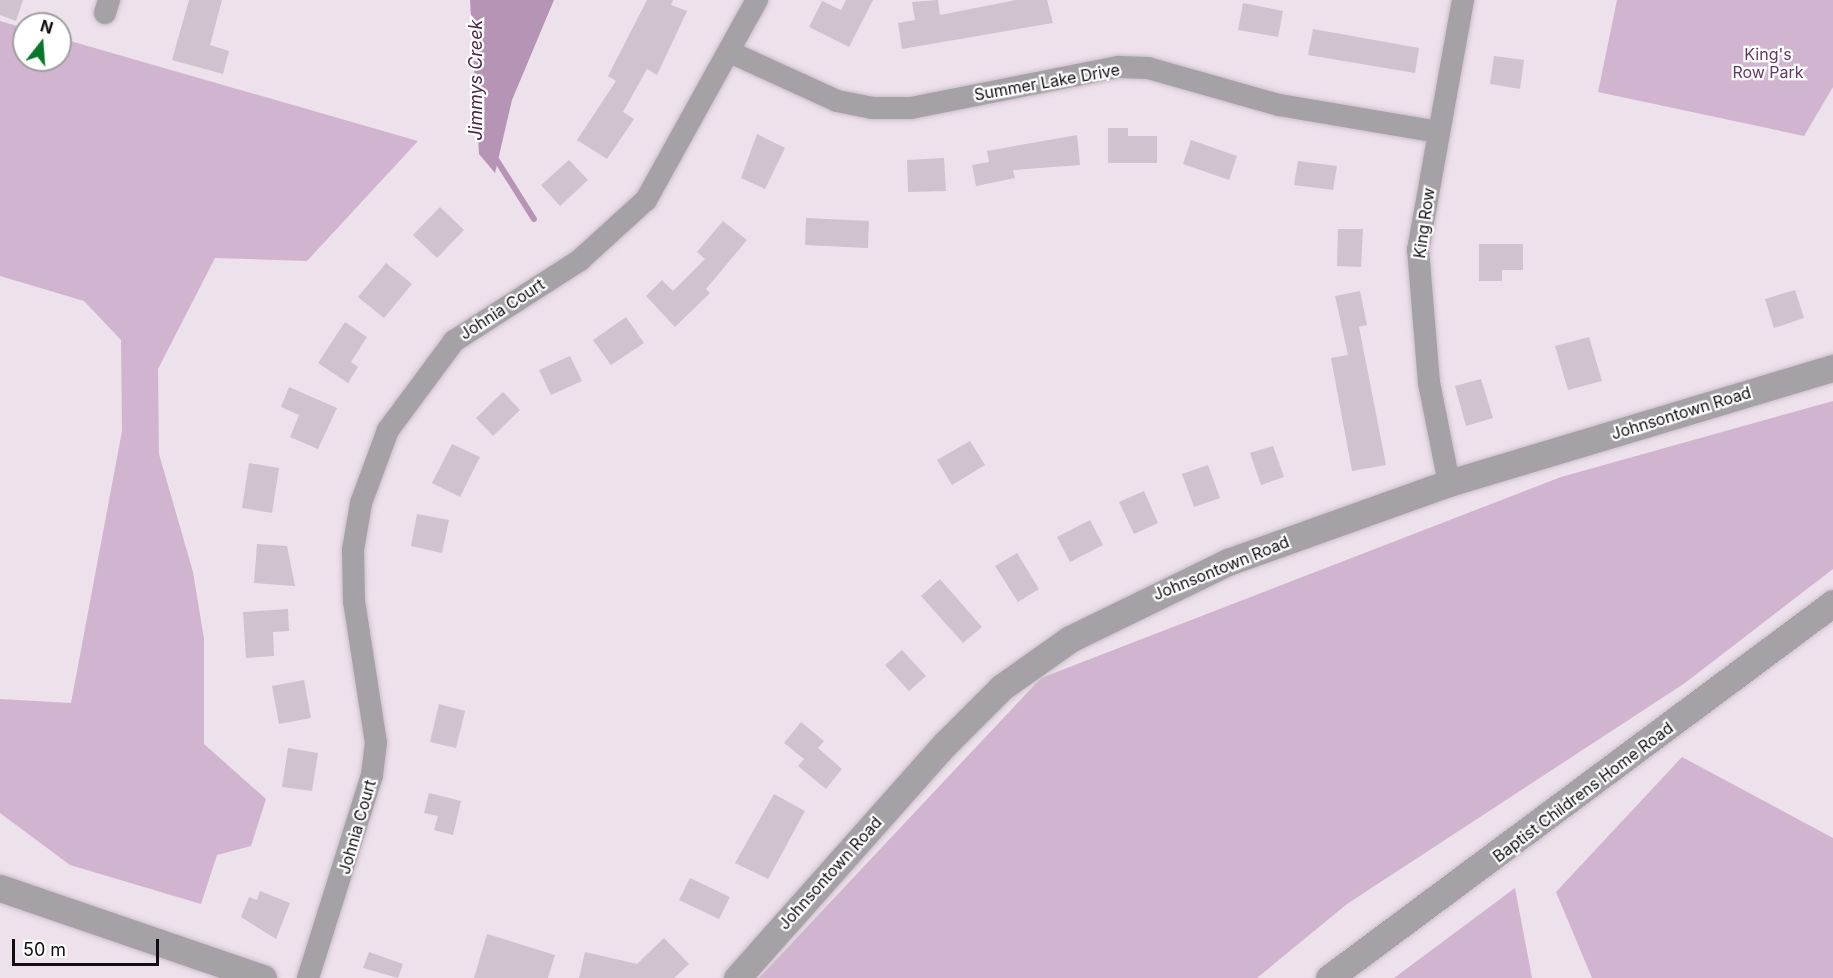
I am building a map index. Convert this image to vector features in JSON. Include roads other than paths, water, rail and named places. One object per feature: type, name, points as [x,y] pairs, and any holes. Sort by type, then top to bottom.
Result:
[{"type":"street","name":"Johnia Court","points":[[308,978],[372,776],[376,743],[354,602],[353,550],[361,503],[388,430],[454,341],[580,260],[646,200],[732,52],[757,0]]},
{"type":"street","name":"King Row","points":[[1449,483],[1429,383],[1419,294],[1418,250],[1463,0]]},
{"type":"street","name":"Summer Lake Drive","points":[[732,52],[837,101],[872,108],[911,108],[1119,67],[1148,68],[1280,105],[1439,132]]},
{"type":"street","name":"Johnsontown Road","points":[[737,978],[945,744],[1035,660],[1144,599],[1228,562],[1449,483],[1833,368]]},
{"type":"street","name":"Baptist Childrens Home Road","points":[[1329,978],[1833,603]]},
{"type":"street","points":[[0,888],[263,978]]},
{"type":"water","points":[[470,0],[554,0],[512,100],[495,173],[479,154]]},
{"type":"waterway","name":"Jimmys Creek","points":[[496,159],[534,219]]},
{"type":"park label","name":"King's Row Park","points":[[1768,63]]}]
